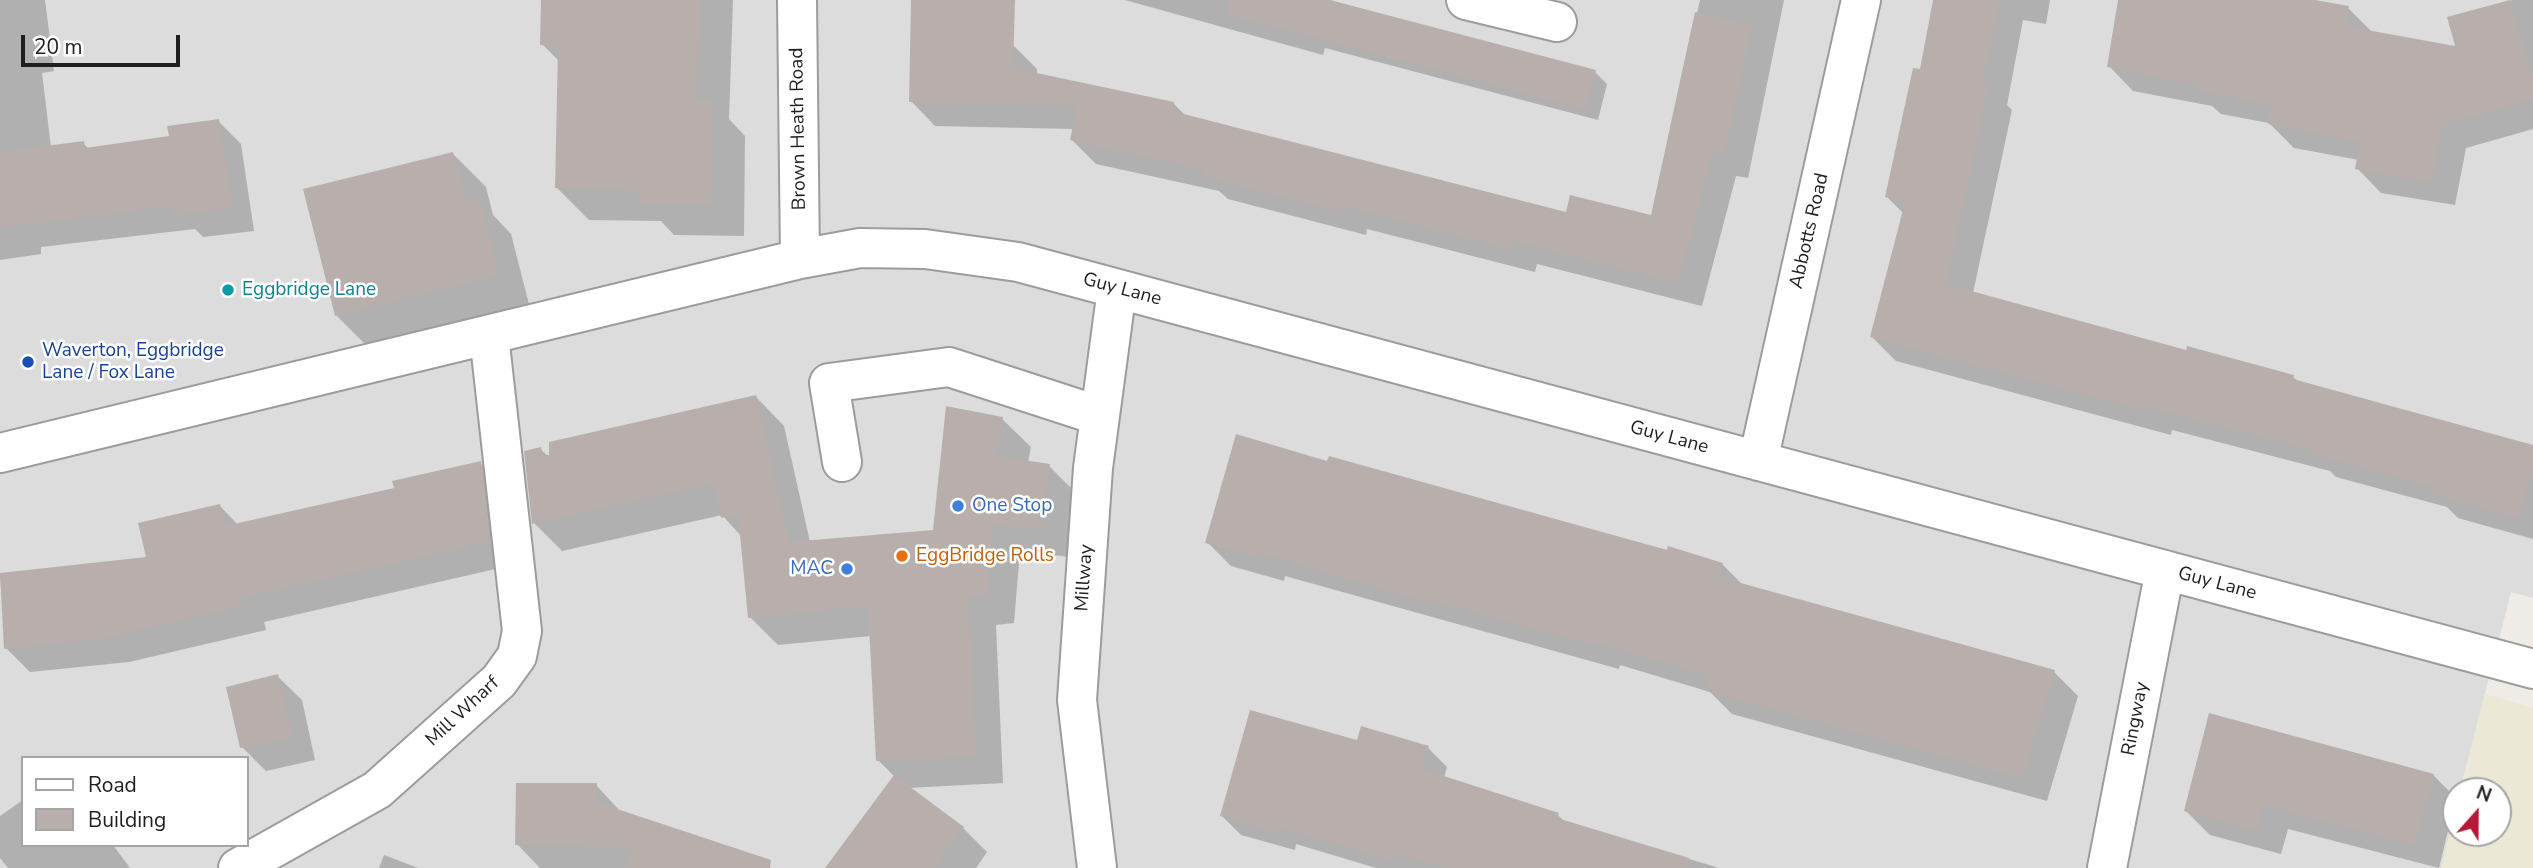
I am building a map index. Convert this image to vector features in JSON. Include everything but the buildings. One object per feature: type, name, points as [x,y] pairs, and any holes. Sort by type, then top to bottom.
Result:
[{"type":"street","name":"Brown Heath Road","points":[[797,0],[800,259]]},
{"type":"street","points":[[1466,0],[1557,22]]},
{"type":"street","name":"Abbotts Road","points":[[1758,461],[1861,0]]},
{"type":"street","name":"Guy Lane","points":[[800,259],[860,248],[925,249],[1018,262],[2533,669]]},
{"type":"street","points":[[0,453],[800,259]]},
{"type":"street","name":"Millway","points":[[1097,868],[1077,700],[1093,468],[1117,289]]},
{"type":"street","name":"Mill Wharf","points":[[238,868],[377,790],[499,681],[517,656],[522,631],[489,335]]},
{"type":"street","points":[[842,462],[829,383],[948,367],[1100,416]]},
{"type":"street","name":"Ringway","points":[[2107,868],[2165,570]]},
{"type":"shaded area","points":[[0,0],[2533,0],[2533,598],[2511,592],[2464,777],[2442,777],[2442,847],[2446,847],[2441,868],[0,868]]},
{"type":"shaded area","points":[[2485,694],[2533,708],[2533,868],[2441,868],[2446,847],[2512,847],[2512,777],[2464,777]]},
{"type":"place","name":"Eggbridge Lane","points":[[228,290]]},
{"type":"place","name":"Waverton, Eggbridge Lane / Fox Lane","points":[[28,362]]},
{"type":"place","name":"One Stop","points":[[958,506]]},
{"type":"place","name":"EggBridge Rolls","points":[[902,556]]},
{"type":"place","name":"MAC","points":[[847,569]]}]
